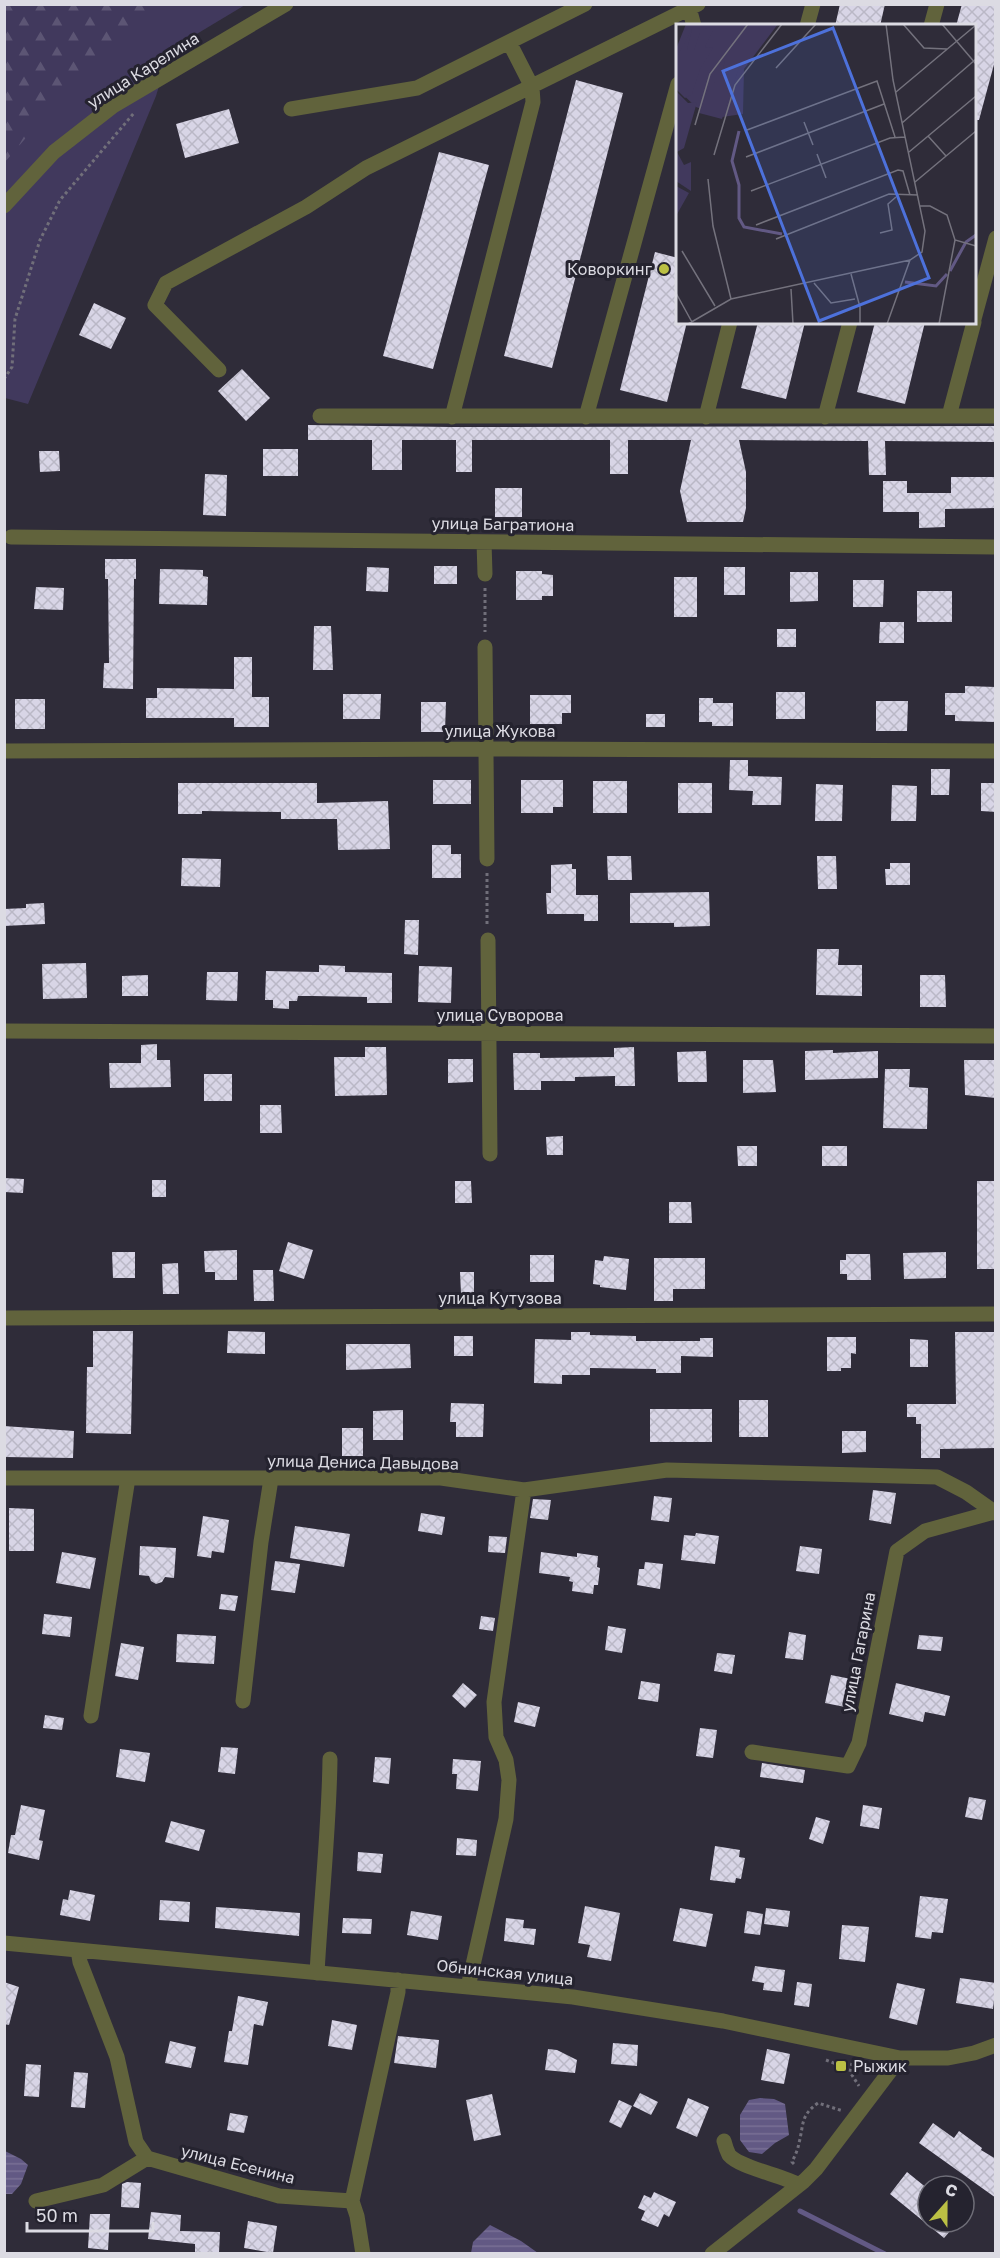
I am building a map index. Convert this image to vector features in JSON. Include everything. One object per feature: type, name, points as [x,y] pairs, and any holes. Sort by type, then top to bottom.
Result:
[{"type":"street","name":"улица Карелина","points":[[4,206],[54,152],[113,106],[149,87],[286,4]]},
{"type":"street","points":[[291,109],[417,88],[585,4]]},
{"type":"street","points":[[808,24],[813,4]]},
{"type":"street","points":[[932,24],[937,4]]},
{"type":"street","points":[[219,370],[155,305],[166,283],[306,207],[366,168],[692,6],[694,24]]},
{"type":"street","points":[[452,417],[533,102],[532,87],[509,42]]},
{"type":"street","points":[[586,417],[676,91]]},
{"type":"street","points":[[976,313],[996,238]]},
{"type":"street","points":[[706,417],[729,324]]},
{"type":"street","points":[[825,417],[849,324]]},
{"type":"street","points":[[950,416],[973,324]]},
{"type":"street","points":[[320,416],[996,416]]},
{"type":"street","name":"улица Багратиона","points":[[11,537],[996,547]]},
{"type":"street","points":[[484,542],[484,574]]},
{"type":"street","points":[[485,647],[486,859]]},
{"type":"street","name":"улица Жукова","points":[[4,751],[485,749],[996,751]]},
{"type":"street","points":[[488,940],[490,1154]]},
{"type":"street","name":"улица Суворова","points":[[4,1031],[996,1036]]},
{"type":"street","name":"улица Кутузова","points":[[4,1318],[996,1314]]},
{"type":"street","name":"улица Дениса Давыдова","points":[[4,1478],[441,1478],[524,1490],[667,1470],[937,1477],[966,1492],[995,1513]]},
{"type":"street","points":[[91,1716],[128,1478]]},
{"type":"street","points":[[243,1701],[261,1542],[271,1479]]},
{"type":"street","points":[[468,1987],[506,1819],[509,1780],[506,1760],[496,1737],[494,1702],[524,1490]]},
{"type":"street","name":"улица Гагарина","points":[[752,1752],[848,1766],[859,1743],[897,1551],[926,1531],[995,1513]]},
{"type":"street","points":[[317,1972],[321,1895],[329,1816],[330,1759]]},
{"type":"street","name":"Обнинская улица","points":[[4,1943],[573,1997],[723,2021],[900,2058],[948,2058],[974,2053],[996,2045]]},
{"type":"street","points":[[36,2201],[103,2185],[147,2158],[136,2142],[117,2057],[80,1962],[78,1950]]},
{"type":"street","points":[[363,2253],[352,2201],[398,1992],[398,1980]]},
{"type":"street","points":[[712,2253],[802,2183],[816,2169],[900,2058]]},
{"type":"street","points":[[724,2141],[730,2156],[756,2169],[802,2183]]},
{"type":"street","name":"улица Есенина","points":[[147,2158],[279,2196],[352,2201]]},
{"type":"path","points":[[4,379],[12,367],[15,318],[40,240],[60,200],[133,113],[149,87]]},
{"type":"path","points":[[484,574],[485,647]]},
{"type":"path","points":[[486,859],[488,940]]},
{"type":"path","points":[[820,2058],[841,2066],[859,2060]]},
{"type":"path","points":[[852,2062],[850,2072],[862,2090]]},
{"type":"path","points":[[802,2183],[792,2162],[799,2143],[804,2116],[818,2103],[839,2108],[855,2118]]},
{"type":"green space","points":[[5,4],[152,5],[112,53],[81,74],[5,162]]},
{"type":"green space","points":[[4,5],[245,5],[170,50],[156,96],[28,404],[5,398]]},
{"type":"shaded area","points":[[774,2099],[785,2104],[789,2135],[762,2154],[749,2152],[740,2140],[740,2115],[749,2100]]},
{"type":"shaded area","points":[[5,2151],[28,2165],[21,2184],[12,2194],[5,2194]]},
{"type":"shaded area","points":[[490,2225],[538,2253],[471,2253],[473,2242]]},
{"type":"building","points":[[840,4],[885,4],[880,24],[835,24]]},
{"type":"building","points":[[962,4],[996,4],[996,57],[979,120],[976,120],[976,24],[957,24]]},
{"type":"building","points":[[576,80],[623,93],[552,368],[504,356]]},
{"type":"building","points":[[229,109],[239,143],[185,158],[176,124]]},
{"type":"building","points":[[439,152],[489,165],[433,369],[383,356]]},
{"type":"building","points":[[655,252],[676,257],[676,324],[686,324],[667,402],[620,390]]},
{"type":"building","points":[[94,303],[126,318],[111,349],[79,335]]},
{"type":"building","points":[[757,324],[805,324],[786,399],[741,388]]},
{"type":"building","points":[[874,324],[925,324],[905,404],[857,392]]},
{"type":"building","points":[[242,369],[270,398],[246,421],[218,391]]},
{"type":"building","points":[[308,425],[996,426],[996,442],[885,441],[886,475],[869,475],[868,441],[739,440],[746,472],[746,508],[743,522],[687,522],[680,491],[691,440],[628,440],[628,474],[610,474],[610,440],[472,440],[472,472],[456,472],[456,440],[402,440],[402,470],[372,470],[372,440],[308,440]]},
{"type":"building","points":[[263,449],[298,449],[298,476],[263,476]]},
{"type":"building","points":[[39,451],[59,451],[60,471],[40,472]]},
{"type":"building","points":[[205,474],[227,475],[226,516],[203,515]]},
{"type":"building","points":[[951,477],[996,477],[996,508],[945,509],[945,527],[919,528],[919,512],[883,512],[883,481],[907,481],[907,493],[951,493]]},
{"type":"building","points":[[495,488],[522,488],[522,517],[495,517]]},
{"type":"building","points":[[105,559],[136,559],[133,689],[103,688],[104,663],[109,663],[108,579],[105,579]]},
{"type":"building","points":[[434,566],[457,566],[457,584],[434,584]]},
{"type":"building","points":[[367,567],[389,568],[388,592],[366,591]]},
{"type":"building","points":[[724,567],[745,567],[745,595],[724,595]]},
{"type":"building","points":[[160,569],[203,570],[203,576],[208,577],[207,605],[159,604]]},
{"type":"building","points":[[516,571],[542,571],[542,574],[553,575],[553,596],[542,596],[542,600],[516,600]]},
{"type":"building","points":[[790,572],[818,572],[818,601],[790,602]]},
{"type":"building","points":[[674,577],[697,577],[697,617],[674,617]]},
{"type":"building","points":[[853,580],[884,580],[883,607],[853,607]]},
{"type":"building","points":[[36,587],[64,588],[63,610],[34,609]]},
{"type":"building","points":[[917,591],[952,591],[952,622],[917,622]]},
{"type":"building","points":[[880,622],[904,622],[904,643],[879,643]]},
{"type":"building","points":[[314,626],[331,626],[333,670],[313,670]]},
{"type":"building","points":[[777,629],[796,629],[796,647],[777,647]]},
{"type":"building","points":[[234,657],[252,657],[252,697],[269,697],[269,727],[234,727],[234,718],[146,718],[146,698],[157,698],[157,688],[234,689]]},
{"type":"building","points":[[965,686],[996,687],[996,722],[955,721],[955,715],[945,715],[945,693],[965,693]]},
{"type":"building","points":[[776,692],[805,692],[805,719],[776,719]]},
{"type":"building","points":[[343,694],[381,694],[380,719],[343,719]]},
{"type":"building","points":[[530,695],[571,695],[571,713],[562,713],[562,724],[530,724]]},
{"type":"building","points":[[699,698],[713,698],[713,703],[733,703],[733,726],[712,726],[712,722],[699,722]]},
{"type":"building","points":[[15,699],[45,699],[45,729],[15,729]]},
{"type":"building","points":[[876,701],[908,701],[907,731],[876,731]]},
{"type":"building","points":[[421,702],[446,702],[445,732],[421,732]]},
{"type":"building","points":[[646,714],[665,714],[665,727],[646,727]]},
{"type":"building","points":[[730,760],[748,760],[748,776],[782,777],[781,805],[752,805],[753,791],[729,790]]},
{"type":"building","points":[[931,769],[950,769],[949,795],[931,795]]},
{"type":"building","points":[[433,780],[471,780],[471,804],[433,804]]},
{"type":"building","points":[[521,780],[563,780],[563,807],[553,807],[553,813],[521,813]]},
{"type":"building","points":[[593,781],[627,781],[627,813],[593,813]]},
{"type":"building","points":[[178,783],[317,783],[317,803],[388,801],[390,849],[338,850],[337,819],[281,819],[281,812],[202,811],[202,814],[178,814]]},
{"type":"building","points":[[678,783],[712,783],[712,813],[678,813]]},
{"type":"building","points":[[981,783],[996,783],[996,812],[981,811]]},
{"type":"building","points":[[816,784],[843,785],[842,821],[815,821]]},
{"type":"building","points":[[892,785],[917,786],[916,821],[891,821]]},
{"type":"building","points":[[432,845],[451,845],[451,854],[461,854],[461,878],[432,878]]},
{"type":"building","points":[[607,856],[631,856],[632,880],[608,880]]},
{"type":"building","points":[[817,856],[836,856],[837,889],[818,889]]},
{"type":"building","points":[[182,858],[221,859],[220,887],[181,886]]},
{"type":"building","points":[[890,863],[910,863],[910,885],[886,885],[885,869],[890,869]]},
{"type":"building","points":[[572,864],[572,869],[576,869],[576,895],[598,895],[598,921],[584,921],[584,914],[547,914],[546,893],[551,893],[551,865]]},
{"type":"building","points":[[709,892],[710,926],[674,927],[674,923],[630,923],[630,893]]},
{"type":"building","points":[[44,903],[45,924],[4,926],[4,909],[26,908],[26,904]]},
{"type":"building","points":[[405,920],[419,920],[418,955],[404,954]]},
{"type":"building","points":[[817,949],[839,949],[838,965],[862,965],[862,996],[816,995]]},
{"type":"building","points":[[86,963],[87,998],[43,999],[42,964]]},
{"type":"building","points":[[319,965],[345,966],[345,972],[392,973],[392,1003],[367,1003],[367,997],[298,996],[297,1001],[289,1001],[289,1009],[273,1008],[273,1000],[265,1000],[266,971],[319,972]]},
{"type":"building","points":[[419,966],[452,967],[451,1003],[418,1002]]},
{"type":"building","points":[[207,972],[238,972],[237,1001],[206,1000]]},
{"type":"building","points":[[148,975],[148,996],[122,996],[122,976]]},
{"type":"building","points":[[920,975],[945,975],[946,1007],[920,1007]]},
{"type":"building","points":[[157,1044],[157,1060],[170,1060],[171,1087],[110,1088],[109,1063],[141,1063],[141,1045]]},
{"type":"building","points":[[365,1047],[386,1047],[387,1095],[335,1096],[334,1057],[365,1057]]},
{"type":"building","points":[[634,1047],[635,1086],[615,1086],[615,1076],[575,1077],[575,1081],[541,1081],[541,1090],[514,1090],[513,1053],[540,1053],[540,1058],[614,1057],[614,1048]]},
{"type":"building","points":[[833,1050],[833,1053],[878,1051],[878,1078],[805,1080],[805,1051]]},
{"type":"building","points":[[706,1051],[707,1082],[678,1082],[677,1052]]},
{"type":"building","points":[[448,1059],[473,1059],[473,1082],[448,1083]]},
{"type":"building","points":[[743,1060],[773,1060],[776,1092],[743,1093]]},
{"type":"building","points":[[964,1060],[995,1060],[996,1098],[965,1095]]},
{"type":"building","points":[[885,1069],[910,1069],[909,1087],[928,1088],[927,1129],[883,1128]]},
{"type":"building","points":[[204,1074],[232,1074],[232,1101],[204,1101]]},
{"type":"building","points":[[260,1105],[281,1105],[282,1133],[260,1133]]},
{"type":"building","points":[[563,1136],[563,1155],[547,1155],[546,1137]]},
{"type":"building","points":[[737,1146],[757,1146],[757,1166],[738,1166]]},
{"type":"building","points":[[822,1146],[847,1146],[847,1166],[822,1166]]},
{"type":"building","points":[[4,1178],[24,1179],[23,1193],[4,1192]]},
{"type":"building","points":[[152,1180],[166,1180],[166,1197],[152,1197]]},
{"type":"building","points":[[455,1181],[471,1181],[472,1203],[455,1203]]},
{"type":"building","points":[[977,1181],[996,1181],[996,1269],[977,1269]]},
{"type":"building","points":[[669,1202],[691,1202],[692,1223],[669,1223]]},
{"type":"building","points":[[288,1242],[313,1250],[304,1279],[279,1271]]},
{"type":"building","points":[[237,1250],[237,1280],[215,1280],[215,1272],[205,1272],[204,1251]]},
{"type":"building","points":[[112,1252],[135,1252],[135,1278],[113,1278]]},
{"type":"building","points":[[946,1252],[946,1278],[904,1279],[903,1253]]},
{"type":"building","points":[[846,1254],[870,1254],[871,1280],[847,1280],[847,1274],[840,1274],[840,1260],[846,1260]]},
{"type":"building","points":[[530,1255],[554,1255],[554,1282],[530,1282]]},
{"type":"building","points":[[604,1256],[629,1259],[626,1290],[593,1284],[595,1260],[603,1261]]},
{"type":"building","points":[[654,1258],[705,1258],[705,1289],[673,1289],[673,1301],[654,1301]]},
{"type":"building","points":[[178,1263],[179,1294],[163,1294],[162,1264]]},
{"type":"building","points":[[253,1270],[273,1270],[274,1301],[254,1301]]},
{"type":"building","points":[[460,1272],[474,1272],[474,1294],[461,1294]]},
{"type":"building","points":[[93,1331],[133,1331],[131,1434],[86,1433],[87,1367],[93,1367]]},
{"type":"building","points":[[228,1331],[265,1332],[265,1354],[227,1353]]},
{"type":"building","points":[[571,1332],[590,1332],[590,1335],[636,1336],[636,1341],[700,1341],[700,1338],[713,1338],[713,1357],[681,1356],[681,1373],[656,1373],[656,1369],[590,1368],[590,1375],[562,1375],[562,1384],[534,1383],[535,1339],[571,1340]]},
{"type":"building","points":[[955,1332],[996,1332],[996,1448],[940,1449],[940,1458],[921,1458],[921,1424],[916,1424],[916,1417],[907,1417],[907,1404],[956,1404]]},
{"type":"building","points":[[454,1336],[473,1336],[473,1356],[454,1356]]},
{"type":"building","points":[[827,1337],[856,1337],[856,1354],[851,1353],[851,1368],[827,1371]]},
{"type":"building","points":[[910,1339],[928,1340],[928,1367],[910,1367]]},
{"type":"building","points":[[346,1344],[410,1344],[411,1368],[346,1370]]},
{"type":"building","points":[[739,1400],[768,1400],[768,1437],[739,1437]]},
{"type":"building","points":[[451,1403],[484,1404],[483,1437],[456,1437],[456,1422],[450,1422]]},
{"type":"building","points":[[650,1409],[712,1409],[712,1442],[650,1442]]},
{"type":"building","points":[[403,1410],[403,1440],[373,1440],[373,1411]]},
{"type":"building","points":[[4,1426],[74,1431],[73,1458],[4,1457]]},
{"type":"building","points":[[342,1428],[363,1428],[363,1456],[342,1456]]},
{"type":"building","points":[[842,1431],[866,1431],[866,1452],[842,1453]]},
{"type":"building","points":[[873,1490],[896,1493],[891,1524],[869,1520]]},
{"type":"building","points":[[654,1496],[672,1498],[669,1522],[651,1520]]},
{"type":"building","points":[[533,1499],[551,1500],[548,1520],[530,1518]]},
{"type":"building","points":[[9,1508],[34,1509],[34,1551],[9,1551]]},
{"type":"building","points":[[421,1513],[445,1517],[442,1535],[418,1531]]},
{"type":"building","points":[[203,1516],[229,1520],[224,1553],[212,1551],[211,1558],[197,1556]]},
{"type":"building","points":[[295,1526],[350,1534],[344,1567],[290,1558]]},
{"type":"building","points":[[696,1533],[719,1536],[715,1564],[681,1560],[684,1535],[695,1536]]},
{"type":"building","points":[[489,1536],[507,1537],[505,1553],[488,1552]]},
{"type":"building","points":[[140,1546],[176,1548],[174,1578],[165,1577],[162,1582],[156,1584],[149,1576],[139,1575]]},
{"type":"building","points":[[800,1546],[822,1549],[819,1574],[796,1571]]},
{"type":"building","points":[[62,1552],[96,1558],[90,1589],[56,1583]]},
{"type":"building","points":[[541,1552],[577,1557],[577,1553],[598,1556],[597,1567],[600,1568],[598,1585],[594,1585],[593,1594],[572,1591],[573,1582],[569,1581],[570,1577],[539,1573]]},
{"type":"building","points":[[275,1561],[300,1564],[295,1593],[271,1590]]},
{"type":"building","points":[[645,1562],[663,1564],[660,1589],[637,1585],[639,1569],[644,1569]]},
{"type":"building","points":[[221,1594],[238,1596],[235,1611],[219,1609]]},
{"type":"building","points":[[44,1614],[72,1617],[70,1637],[42,1634]]},
{"type":"building","points":[[481,1616],[495,1618],[493,1631],[479,1629]]},
{"type":"building","points":[[608,1626],[626,1629],[622,1653],[605,1650]]},
{"type":"building","points":[[789,1632],[806,1635],[803,1660],[785,1658]]},
{"type":"building","points":[[177,1634],[216,1636],[214,1664],[176,1662]]},
{"type":"building","points":[[919,1635],[943,1637],[941,1651],[917,1649]]},
{"type":"building","points":[[121,1643],[144,1647],[138,1680],[115,1676]]},
{"type":"building","points":[[717,1653],[735,1655],[732,1674],[714,1671]]},
{"type":"building","points":[[831,1675],[856,1680],[850,1708],[825,1703]]},
{"type":"building","points":[[641,1681],[660,1684],[658,1702],[638,1699]]},
{"type":"building","points":[[463,1683],[477,1695],[465,1708],[452,1696]]},
{"type":"building","points":[[896,1683],[950,1696],[945,1716],[925,1712],[923,1722],[889,1714]]},
{"type":"building","points":[[518,1702],[540,1707],[535,1727],[514,1722]]},
{"type":"building","points":[[45,1715],[64,1718],[62,1730],[43,1728]]},
{"type":"building","points":[[700,1728],[717,1730],[713,1758],[696,1756]]},
{"type":"building","points":[[221,1747],[238,1748],[235,1774],[218,1772]]},
{"type":"building","points":[[120,1749],[150,1753],[145,1782],[116,1777]]},
{"type":"building","points":[[375,1757],[391,1758],[389,1784],[373,1782]]},
{"type":"building","points":[[453,1759],[481,1761],[478,1791],[456,1789],[457,1774],[452,1774]]},
{"type":"building","points":[[762,1763],[805,1770],[803,1783],[760,1777]]},
{"type":"building","points":[[969,1797],[986,1800],[982,1820],[965,1817]]},
{"type":"building","points":[[21,1805],[45,1810],[39,1840],[43,1841],[39,1860],[8,1853],[11,1835],[15,1835]]},
{"type":"building","points":[[863,1805],[882,1808],[879,1829],[860,1826]]},
{"type":"building","points":[[816,1817],[830,1821],[823,1844],[809,1839]]},
{"type":"building","points":[[171,1821],[205,1830],[199,1851],[165,1842]]},
{"type":"building","points":[[457,1838],[477,1840],[476,1856],[456,1855]]},
{"type":"building","points":[[715,1846],[740,1850],[739,1857],[745,1858],[741,1879],[736,1878],[735,1883],[710,1880]]},
{"type":"building","points":[[358,1852],[383,1854],[381,1873],[357,1871]]},
{"type":"building","points":[[70,1890],[95,1895],[90,1921],[60,1915],[63,1899],[68,1900]]},
{"type":"building","points":[[920,1896],[948,1899],[943,1933],[932,1932],[931,1939],[915,1937]]},
{"type":"building","points":[[160,1900],[190,1902],[189,1922],[159,1920]]},
{"type":"building","points":[[585,1906],[620,1913],[611,1961],[587,1957],[590,1945],[578,1943]]},
{"type":"building","points":[[216,1907],[300,1913],[299,1936],[215,1928]]},
{"type":"building","points":[[680,1908],[713,1914],[706,1947],[673,1941]]},
{"type":"building","points":[[766,1908],[790,1911],[788,1927],[764,1924]]},
{"type":"building","points":[[411,1911],[442,1916],[438,1940],[407,1935]]},
{"type":"building","points":[[747,1911],[763,1914],[760,1935],[744,1933]]},
{"type":"building","points":[[343,1918],[372,1919],[371,1934],[342,1933]]},
{"type":"building","points":[[506,1918],[524,1920],[523,1928],[536,1929],[534,1945],[504,1941]]},
{"type":"building","points":[[842,1925],[869,1927],[865,1962],[839,1959]]},
{"type":"building","points":[[755,1966],[785,1970],[782,1992],[763,1990],[764,1983],[752,1981]]},
{"type":"building","points":[[960,1978],[996,1983],[993,2009],[956,2003]]},
{"type":"building","points":[[4,1982],[19,1987],[9,2025],[4,2024]]},
{"type":"building","points":[[797,1982],[812,1984],[809,2007],[794,2005]]},
{"type":"building","points":[[897,1983],[925,1989],[917,2025],[889,2018]]},
{"type":"building","points":[[238,1996],[268,2002],[263,2026],[254,2024],[248,2065],[224,2062]]},
{"type":"building","points":[[332,2020],[357,2025],[352,2050],[328,2046]]},
{"type":"building","points":[[398,2036],[439,2040],[436,2068],[394,2063]]},
{"type":"building","points":[[170,2041],[196,2047],[191,2068],[165,2063]]},
{"type":"building","points":[[613,2043],[638,2045],[637,2066],[611,2064]]},
{"type":"building","points":[[548,2049],[557,2050],[577,2060],[575,2073],[545,2070]]},
{"type":"building","points":[[767,2049],[790,2054],[784,2084],[761,2080]]},
{"type":"building","points":[[26,2064],[41,2065],[39,2097],[24,2096]]},
{"type":"building","points":[[74,2072],[88,2073],[85,2108],[71,2107]]},
{"type":"building","points":[[640,2093],[658,2102],[651,2115],[633,2106]]},
{"type":"building","points":[[492,2094],[501,2135],[474,2141],[466,2100]]},
{"type":"building","points":[[688,2098],[709,2107],[697,2137],[676,2128]]},
{"type":"building","points":[[619,2100],[632,2106],[621,2128],[609,2122]]},
{"type":"building","points":[[230,2113],[248,2116],[244,2133],[227,2130]]},
{"type":"building","points":[[933,2123],[954,2138],[959,2131],[982,2148],[981,2150],[996,2159],[996,2198],[976,2184],[976,2174],[962,2174],[919,2143]]},
{"type":"building","points":[[907,2172],[916,2179],[916,2215],[890,2194]]},
{"type":"building","points":[[141,2183],[139,2208],[121,2207],[122,2184]]},
{"type":"building","points":[[654,2192],[676,2202],[669,2217],[664,2214],[658,2227],[641,2220],[645,2211],[638,2208],[644,2195],[651,2198]]},
{"type":"building","points":[[151,2212],[181,2215],[180,2231],[220,2232],[219,2253],[195,2253],[195,2244],[148,2239]]},
{"type":"building","points":[[90,2214],[110,2214],[108,2250],[88,2248]]},
{"type":"building","points":[[248,2221],[277,2226],[273,2253],[244,2248]]},
{"type":"waterway","points":[[800,2211],[885,2254]]},
{"type":"place","name":"Коворкинг","points":[[664,269]]},
{"type":"place","name":"Рыжик","points":[[841,2066]]}]
